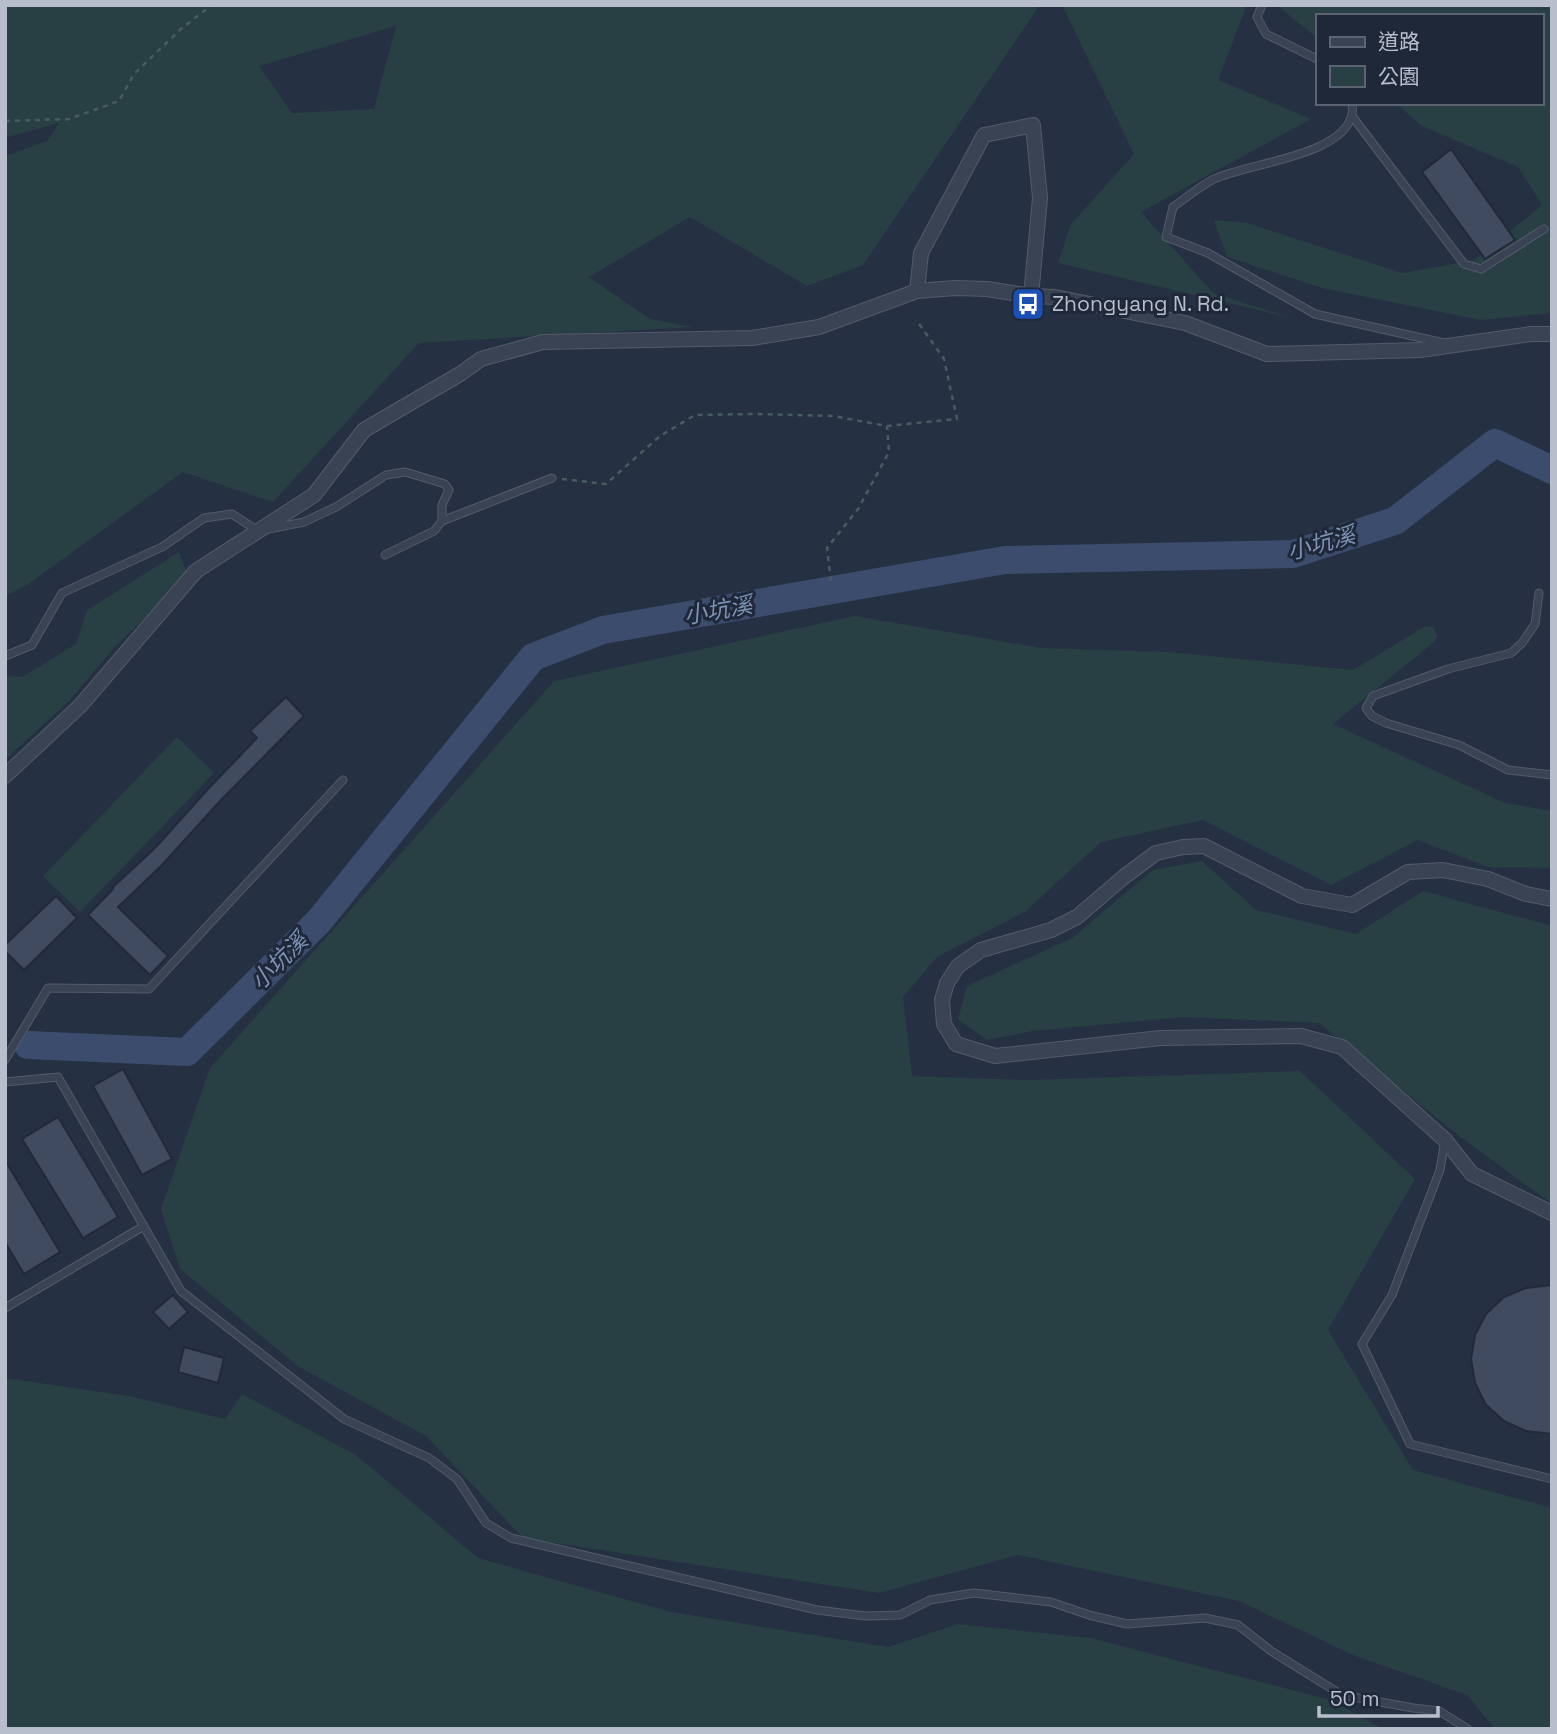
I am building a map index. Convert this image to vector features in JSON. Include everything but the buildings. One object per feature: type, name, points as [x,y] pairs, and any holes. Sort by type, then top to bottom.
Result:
[{"type":"street","points":[[917,291],[921,253],[984,135],[1033,125],[1040,198],[1031,296]]},
{"type":"street","points":[[5,776],[80,706],[196,571],[314,495],[364,430],[481,359],[543,342],[752,338],[819,327],[917,291],[955,288],[1055,297],[1185,323],[1266,354],[1420,350],[1531,334],[1552,334]]},
{"type":"street","points":[[1552,899],[1526,894],[1488,879],[1443,870],[1408,872],[1352,905],[1301,896],[1204,846],[1183,847],[1156,853],[1077,917],[1051,930],[981,950],[958,966],[947,983],[942,1000],[944,1024],[956,1044],[995,1056],[1161,1038],[1301,1035],[1342,1046],[1445,1140],[1472,1174],[1552,1213]]},
{"type":"lane","points":[[1262,5],[1257,17],[1266,34],[1316,59]]},
{"type":"lane","points":[[1352,105],[1352,116],[1342,132],[1326,144],[1213,180],[1173,207],[1167,237],[1208,253],[1315,314],[1455,345]]},
{"type":"lane","points":[[1352,116],[1464,264],[1480,269],[1544,229]]},
{"type":"lane","points":[[5,656],[32,645],[62,593],[162,547],[204,518],[232,514],[258,531],[304,522],[337,507],[386,475],[405,472],[444,484],[449,490],[442,505],[442,521]]},
{"type":"lane","points":[[386,555],[434,531],[442,521],[552,478]]},
{"type":"lane","points":[[1539,593],[1535,624],[1511,653],[1448,668],[1373,696],[1366,708],[1371,716],[1386,723],[1459,745],[1508,770],[1552,775]]},
{"type":"lane","points":[[5,1060],[48,988],[149,989],[344,780]]},
{"type":"lane","points":[[5,1082],[58,1077],[181,1291],[344,1419],[429,1458],[457,1479],[486,1523],[511,1538],[817,1610],[865,1616],[900,1615],[930,1600],[974,1593],[1051,1602],[1127,1624],[1205,1618],[1238,1625],[1272,1651],[1342,1695],[1439,1711],[1468,1729]]},
{"type":"lane","points":[[1445,1140],[1440,1170],[1392,1295],[1362,1344],[1410,1444],[1552,1479]]},
{"type":"lane","points":[[5,1308],[144,1226]]},
{"type":"path","points":[[5,121],[69,119],[119,101],[134,74],[182,28],[212,5]]},
{"type":"path","points":[[552,478],[606,484],[660,436],[695,415],[833,416],[887,426],[957,419],[944,359],[917,321]]},
{"type":"path","points":[[831,581],[827,548],[858,509],[890,452],[887,426]]},
{"type":"green space","points":[[5,5],[1040,5],[863,265],[807,286],[690,217],[589,277],[650,319],[693,327],[419,343],[273,502],[183,472],[27,585],[5,596],[5,156],[47,141],[59,123],[5,138]],"holes":[[[396,26],[374,109],[292,113],[259,66]]]},
{"type":"green space","points":[[1062,5],[1247,5],[1218,80],[1311,119],[1141,212],[1213,293],[1292,318],[1058,263],[1071,224],[1134,154]]},
{"type":"green space","points":[[1552,5],[1552,313],[1481,320],[1322,288],[1227,257],[1214,220],[1247,223],[1402,273],[1475,260],[1542,205],[1518,167],[1420,125],[1398,105],[1543,105],[1543,14],[1316,14],[1316,37],[1279,7]]},
{"type":"green space","points":[[179,552],[188,576],[114,648],[69,701],[5,760],[5,676],[22,677],[76,644],[87,610]]},
{"type":"green space","points":[[855,616],[1042,648],[1168,652],[1353,670],[1424,627],[1433,627],[1438,637],[1434,642],[1333,724],[1505,803],[1552,811],[1552,868],[1488,867],[1418,840],[1331,885],[1203,820],[1101,842],[1026,911],[937,957],[903,997],[912,1076],[1027,1080],[1300,1071],[1415,1179],[1328,1330],[1413,1470],[1552,1508],[1552,1729],[1495,1729],[1467,1695],[1353,1655],[1239,1601],[1018,1555],[879,1593],[523,1538],[426,1436],[299,1367],[180,1269],[161,1209],[210,1068],[554,681]]},
{"type":"green space","points":[[177,737],[214,773],[80,912],[43,876]]},
{"type":"green space","points":[[1202,861],[1256,910],[1356,934],[1423,891],[1552,926],[1552,1204],[1458,1135],[1319,1023],[1184,1017],[1033,1031],[987,1040],[958,1019],[967,986],[1072,938],[1153,870]]},
{"type":"green space","points":[[5,1378],[129,1396],[225,1419],[242,1394],[356,1455],[478,1558],[671,1612],[888,1647],[958,1624],[1090,1638],[1331,1700],[1383,1729],[5,1729]]},
{"type":"waterway","name":"小坑溪","points":[[28,1045],[187,1052],[319,921],[533,657],[603,630],[1005,560],[1293,554],[1395,521],[1495,443],[1552,470]]},
{"type":"place","name":"Zhongyang N. Rd.","points":[[1028,304]]}]
